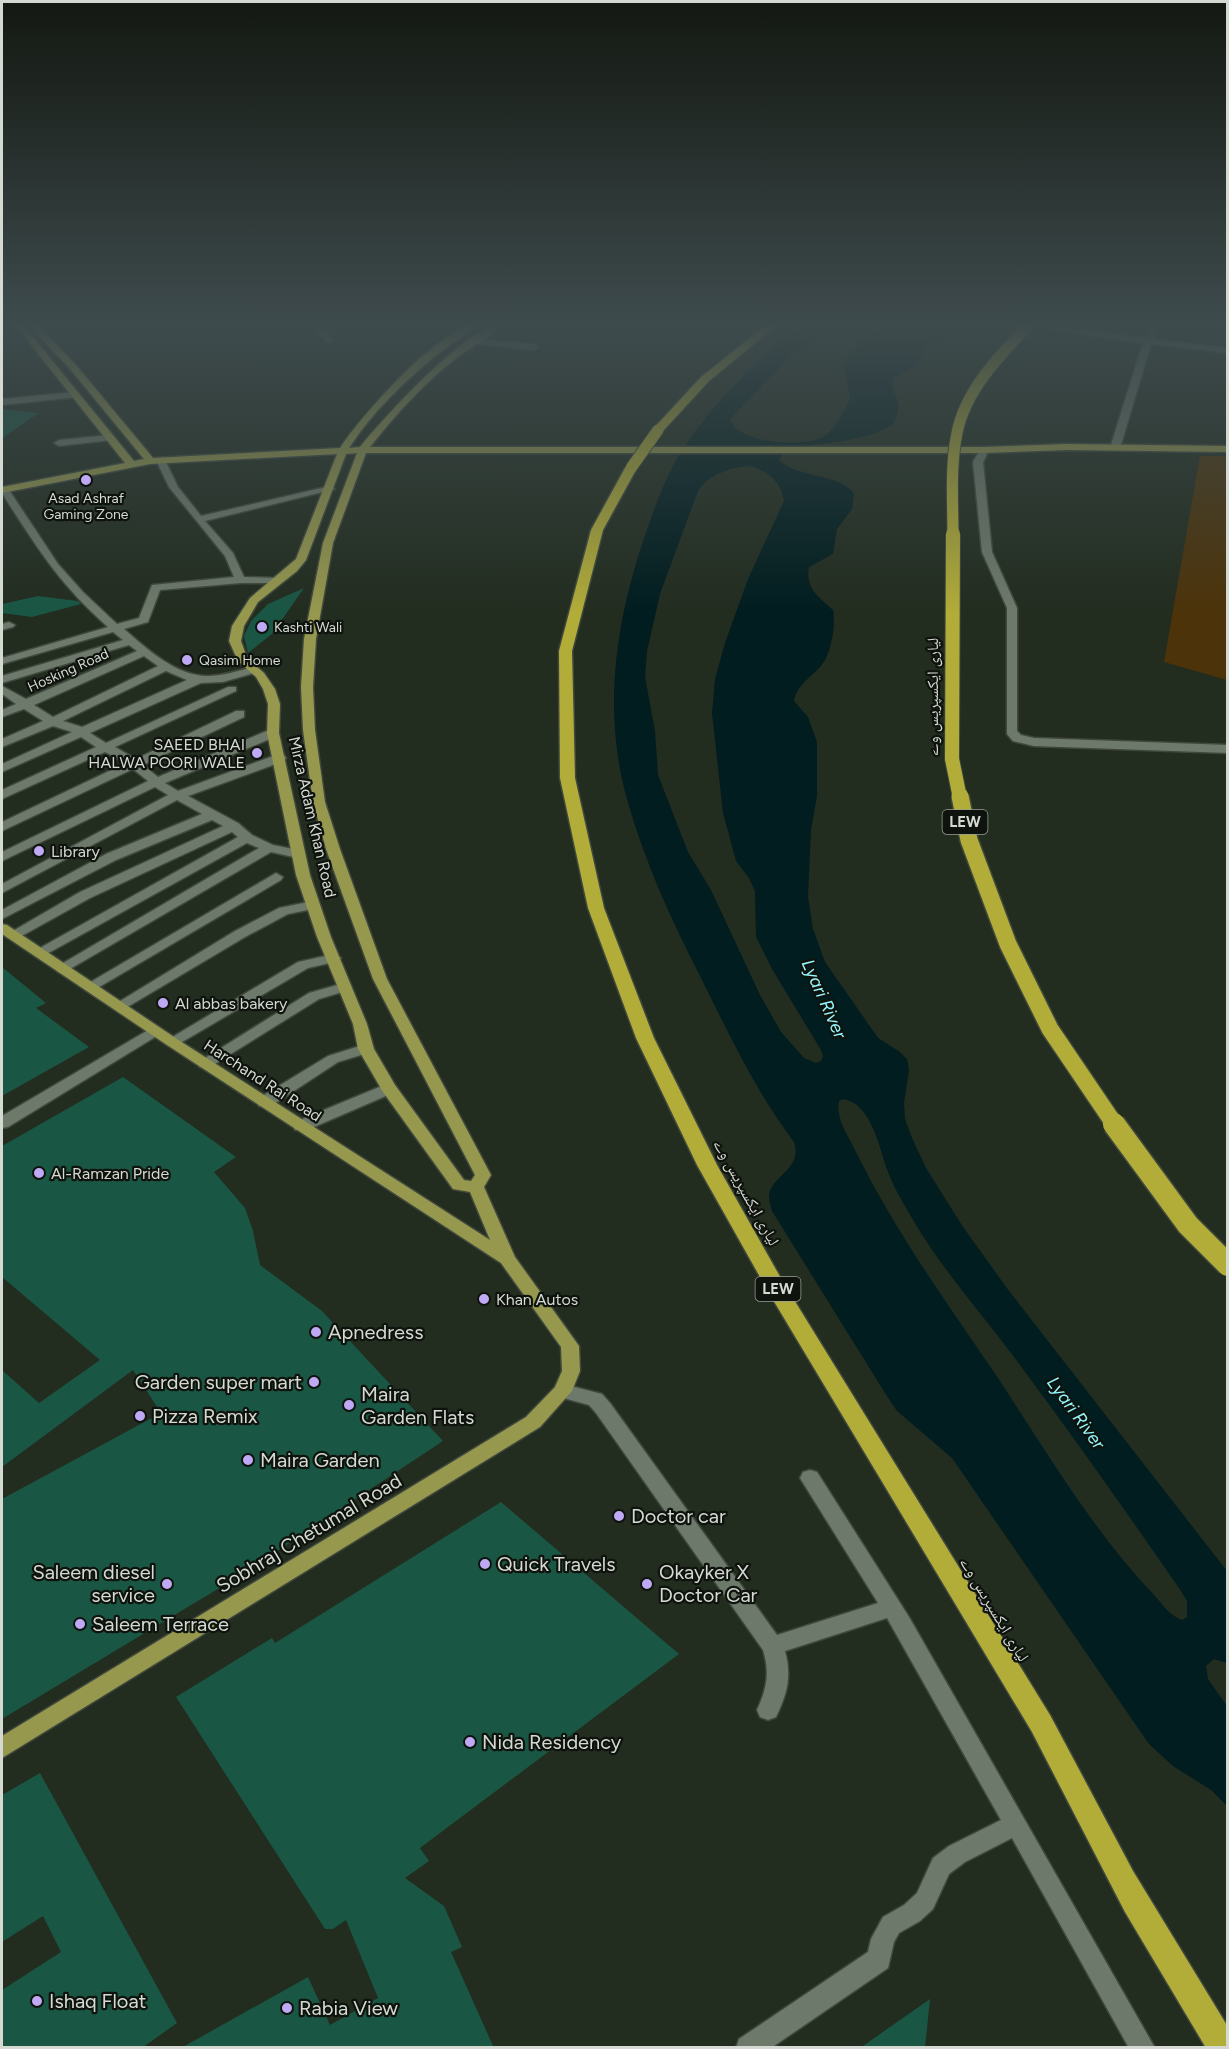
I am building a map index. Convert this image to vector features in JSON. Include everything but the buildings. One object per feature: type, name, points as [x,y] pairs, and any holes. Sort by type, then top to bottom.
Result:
[{"type":"highway","name":"لیاری ایکسپریس وے","points":[[665,422],[631,468],[597,530],[584,569],[570,631],[564,690],[566,758],[570,796],[587,876],[616,967],[658,1069],[748,1238],[1052,1744],[1125,1884],[1224,2048]]},
{"type":"highway","name":"لیاری ایکسپریس وے","points":[[961,422],[957,431],[953,469],[952,759],[969,840],[1008,944],[1050,1029],[1106,1112],[1188,1225],[1227,1265]]},
{"type":"main road","points":[[96,422],[131,464]]},
{"type":"main road","points":[[121,422],[155,460]]},
{"type":"main road","name":"Mirza Adam Khan Road","points":[[365,422],[343,451],[301,560],[254,600],[238,626],[235,641],[242,659],[269,688],[274,704],[273,733],[298,854],[313,905],[360,1024],[366,1049],[389,1088],[459,1185],[476,1187]]},
{"type":"main road","name":"Mirza Adam Khan Road","points":[[385,422],[363,450],[349,482],[328,543],[309,639],[307,687],[309,730],[319,802],[333,849],[380,979],[483,1174],[476,1187]]},
{"type":"main road","points":[[3,489],[155,460],[363,450],[1227,449]]},
{"type":"main road","name":"Harchand Rai Road","points":[[7,932],[171,1042],[507,1259]]},
{"type":"main road","name":"Mirza Adam Khan Road","points":[[476,1187],[507,1259],[570,1346]]},
{"type":"main road","name":"Sobhraj Chetumal Road","points":[[2,1748],[533,1422],[563,1391],[572,1371],[570,1346]]},
{"type":"street","points":[[1115,448],[1123,422]]},
{"type":"street","points":[[59,443],[109,438]]},
{"type":"street","points":[[984,450],[978,462],[987,552],[1012,608],[1011,731],[1017,738],[1034,742],[1227,749]]},
{"type":"street","points":[[155,460],[188,510],[210,529],[232,559],[241,580]]},
{"type":"street","points":[[3,489],[55,568],[117,630],[145,652],[167,666],[189,677],[199,679],[223,680],[254,670]]},
{"type":"street","points":[[199,519],[330,489]]},
{"type":"street","points":[[2,662],[117,630],[144,620],[156,587],[241,580],[277,580]]},
{"type":"street","points":[[2,680],[131,641]]},
{"type":"street","name":"Hosking Road","points":[[2,714],[145,652]]},
{"type":"street","points":[[2,743],[52,722],[167,666]]},
{"type":"street","points":[[2,768],[199,679]]},
{"type":"street","points":[[2,689],[52,722],[78,730],[81,734],[137,764],[156,782],[233,826],[246,838],[269,848],[298,854]]},
{"type":"street","points":[[2,795],[232,689]]},
{"type":"street","points":[[2,827],[240,714]]},
{"type":"street","points":[[2,858],[156,782],[273,733]]},
{"type":"street","points":[[2,889],[177,796],[280,758]]},
{"type":"street","points":[[2,915],[111,857],[212,815]]},
{"type":"street","points":[[7,932],[233,826]]},
{"type":"street","points":[[38,953],[246,838]]},
{"type":"street","points":[[63,969],[269,848]]},
{"type":"street","points":[[89,987],[276,877]]},
{"type":"street","points":[[119,1006],[284,911],[313,905]]},
{"type":"street","points":[[171,1042],[303,965],[334,958]]},
{"type":"street","points":[[205,1063],[314,996],[345,987]]},
{"type":"street","points":[[2,1123],[155,1031]]},
{"type":"street","points":[[265,1102],[333,1059],[366,1049]]},
{"type":"street","points":[[301,1126],[389,1088]]},
{"type":"street","points":[[563,1391],[595,1400],[603,1408],[773,1646],[779,1666],[780,1682],[777,1694],[768,1710]]},
{"type":"street","points":[[810,1478],[892,1606],[1143,2048]]},
{"type":"street","points":[[773,1646],[892,1606]]},
{"type":"street","points":[[748,2048],[879,1959],[883,1940],[891,1925],[912,1913],[925,1901],[941,1866],[957,1854],[1016,1824]]},
{"type":"shaded area","points":[[1200,456],[1227,456],[1227,680],[1164,662]]},
{"type":"water","name":"Lyari River","points":[[703,422],[732,422],[744,433],[757,438],[801,442],[823,437],[838,422],[894,422],[881,431],[868,436],[784,451],[779,460],[797,470],[839,482],[854,494],[852,509],[837,529],[833,554],[809,567],[811,587],[833,610],[833,632],[827,657],[801,686],[794,701],[808,717],[817,742],[817,796],[811,830],[808,897],[813,929],[825,962],[878,1038],[907,1059],[909,1070],[904,1103],[905,1119],[926,1168],[963,1227],[1009,1291],[1227,1571],[1227,1663],[1214,1659],[1206,1666],[1208,1679],[1227,1706],[1227,1806],[1211,1790],[1173,1766],[1149,1744],[952,1458],[897,1411],[772,1211],[769,1196],[771,1189],[791,1166],[796,1151],[794,1142],[755,1083],[669,913],[650,868],[627,799],[619,764],[615,730],[616,660],[628,592],[660,495],[673,467]],"holes":[[[749,466],[761,470],[777,483],[784,501],[748,579],[725,643],[715,679],[712,713],[723,813],[736,861],[749,878],[755,891],[756,937],[772,969],[821,1050],[823,1056],[821,1061],[816,1063],[804,1058],[781,1032],[760,995],[711,890],[688,852],[658,775],[655,731],[645,677],[647,651],[660,594],[698,491],[714,476],[734,468]],[[843,1099],[853,1102],[867,1117],[877,1138],[891,1180],[920,1232],[1056,1414],[1179,1588],[1187,1601],[1187,1617],[1182,1620],[1170,1613],[1132,1571],[1090,1517],[904,1238],[871,1181],[841,1121],[839,1101]]]},
{"type":"place","name":"Asad Ashraf Gaming Zone","points":[[86,480]]},
{"type":"place","name":"Kashti Wali","points":[[262,627]]},
{"type":"place","name":"Qasim Home","points":[[187,660]]},
{"type":"place","name":"SAEED BHAI HALWA POORI WALE","points":[[257,753]]},
{"type":"place","name":"Library","points":[[39,851]]},
{"type":"place","name":"Al abbas bakery","points":[[163,1003]]},
{"type":"place","name":"Al-Ramzan Pride","points":[[39,1173]]},
{"type":"place","name":"Khan Autos","points":[[484,1299]]},
{"type":"place","name":"Apnedress","points":[[316,1332]]},
{"type":"place","name":"Garden super mart","points":[[314,1382]]},
{"type":"place","name":"Maira Garden Flats","points":[[349,1405]]},
{"type":"place","name":"Pizza Remix","points":[[140,1416]]},
{"type":"place","name":"Maira Garden","points":[[248,1460]]},
{"type":"place","name":"Doctor car","points":[[619,1516]]},
{"type":"place","name":"Quick Travels","points":[[485,1564]]},
{"type":"place","name":"Saleem diesel service","points":[[167,1584]]},
{"type":"place","name":"Okayker X Doctor Car","points":[[647,1584]]},
{"type":"place","name":"Saleem Terrace","points":[[80,1624]]},
{"type":"place","name":"Nida Residency","points":[[470,1742]]},
{"type":"place","name":"Ishaq Float","points":[[37,2001]]},
{"type":"place","name":"Rabia View","points":[[287,2008]]}]
